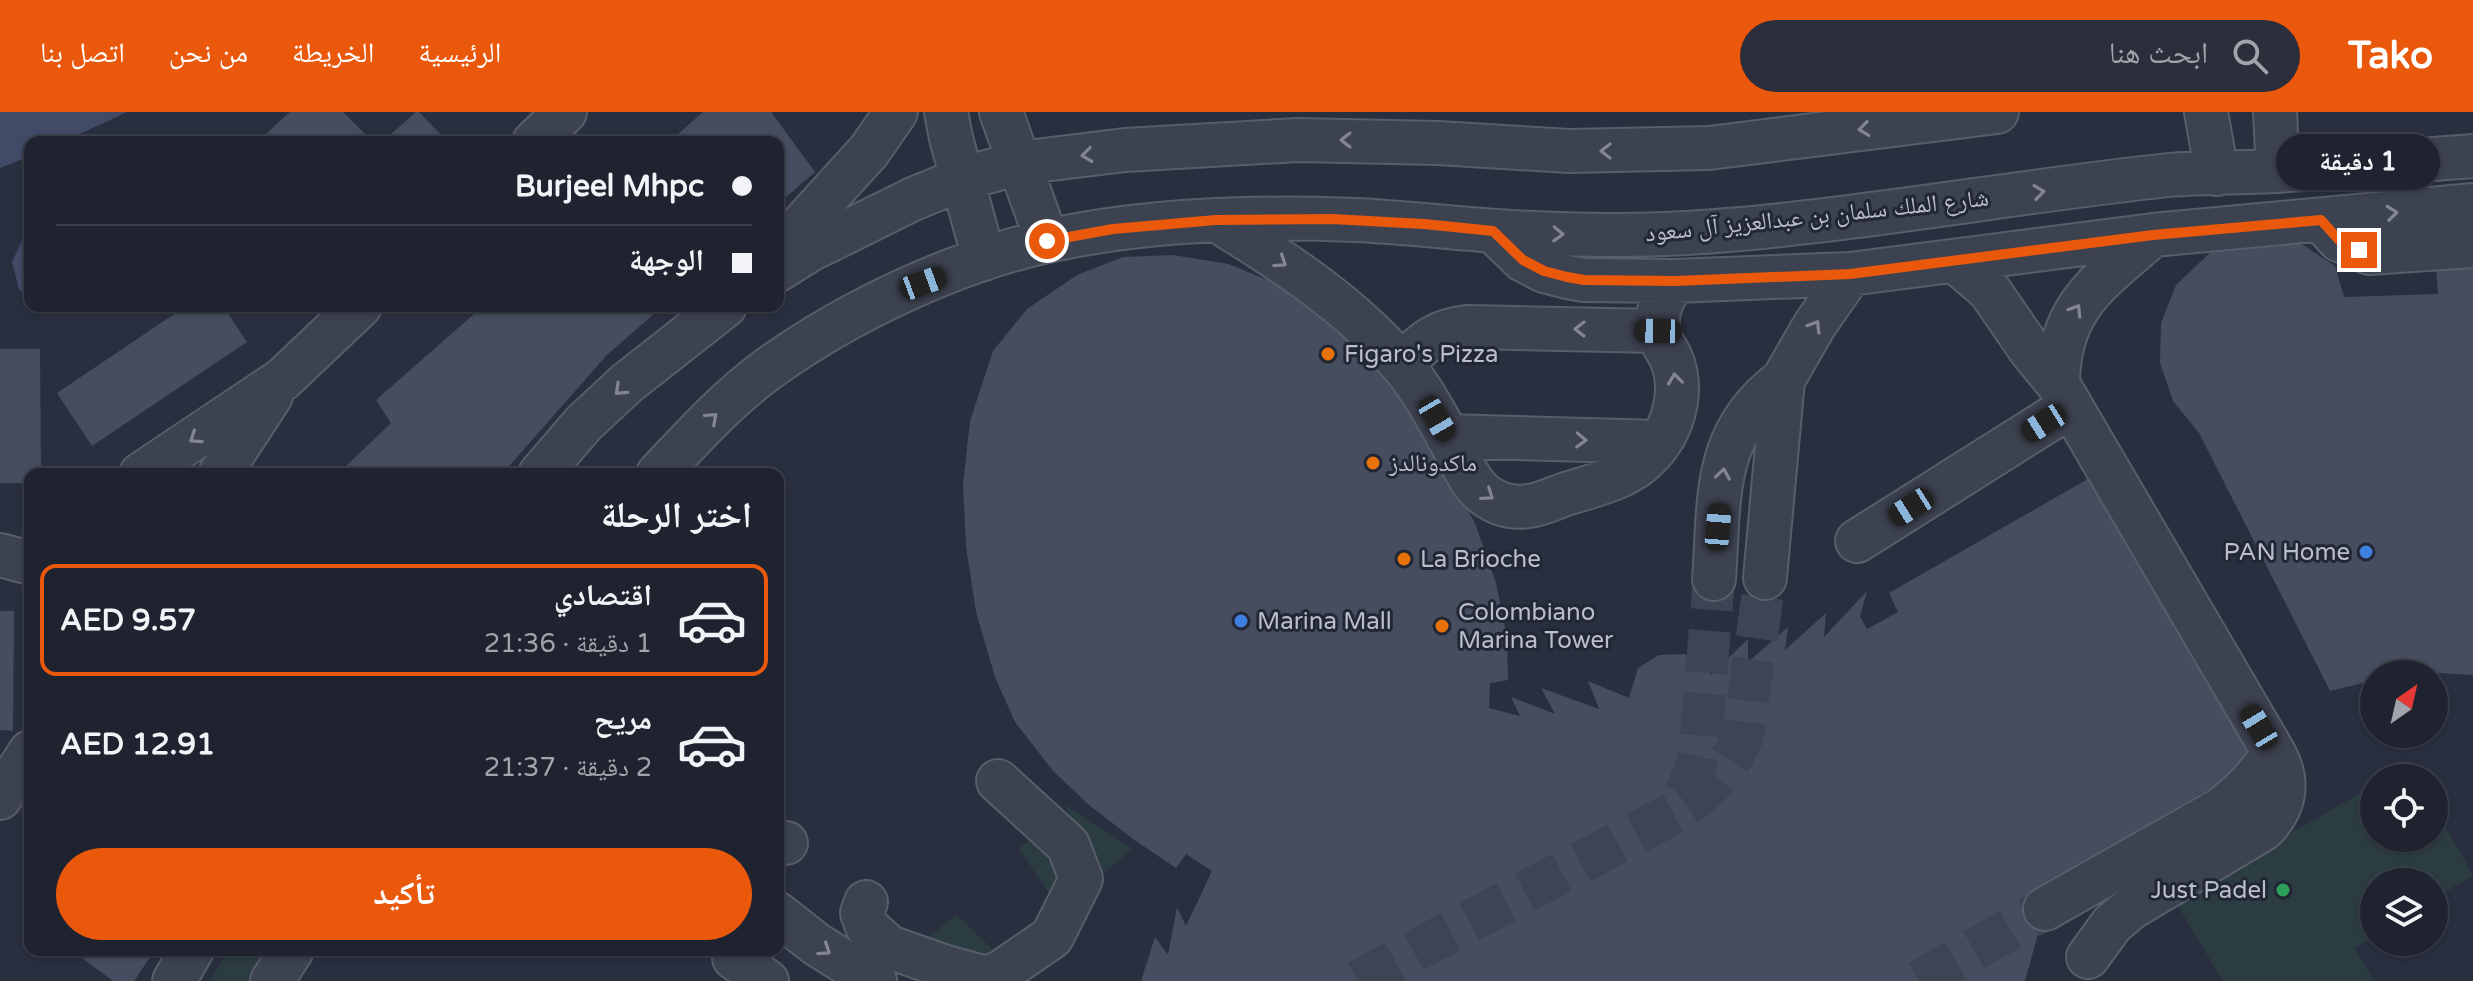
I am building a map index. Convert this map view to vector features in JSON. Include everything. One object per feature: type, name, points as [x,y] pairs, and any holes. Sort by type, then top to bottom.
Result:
[{"type":"street","points":[[540,136],[565,112]]},
{"type":"street","points":[[847,177],[871,112]]},
{"type":"street","points":[[784,245],[869,151],[896,112]]},
{"type":"street","points":[[946,112],[984,259]]},
{"type":"street","points":[[1001,112],[1047,241]]},
{"type":"street","points":[[2206,112],[2217,174]]},
{"type":"street","points":[[2275,112],[2278,171]]},
{"type":"street","points":[[784,266],[886,212],[962,179],[1019,163],[1125,150],[1298,140],[1424,142],[1569,151],[1653,151],[1709,148],[1962,114]]},
{"type":"street","name":"شارع الملك سلمان بن عبدالعزيز آل سعود","points":[[664,468],[704,425],[763,372],[809,342],[923,283],[984,259],[1047,241],[1113,229],[1216,220],[1355,220],[1567,235],[1716,231],[2174,175],[2278,171],[2473,156]]},
{"type":"street","points":[[1493,231],[1523,260],[1544,271],[1584,280],[1675,281],[1850,274],[2153,235],[2473,205]]},
{"type":"street","points":[[1216,220],[1332,298],[1367,328],[1403,366],[1472,482],[1495,501],[1512,506],[1529,506],[1621,475],[1643,461],[1660,442],[1669,425],[1677,377],[1658,331],[1660,305],[1675,281]]},
{"type":"street","points":[[2321,220],[2339,240],[2369,253],[2473,246]]},
{"type":"street","points":[[2064,395],[2058,363],[2070,321],[2096,285],[2153,235]]},
{"type":"street","points":[[1955,261],[1999,301],[2064,395],[2282,766],[2285,781],[2283,797],[2271,822],[2131,908],[2112,924],[2088,957]]},
{"type":"street","points":[[1714,579],[1722,474],[1736,431],[1764,394],[1783,380],[1814,326],[1850,274]]},
{"type":"street","points":[[150,468],[283,379],[354,312]]},
{"type":"street","points":[[545,468],[584,423],[627,383],[717,312]]},
{"type":"street","points":[[1403,366],[1424,342],[1452,329],[1658,331]]},
{"type":"street","points":[[224,468],[283,379]]},
{"type":"street","points":[[1765,578],[1783,380]]},
{"type":"street","points":[[1857,541],[2064,395]]},
{"type":"street","points":[[1447,436],[1660,442]]},
{"type":"street","points":[[2045,909],[2221,809],[2258,776],[2274,753]]},
{"type":"street","points":[[0,798],[24,761]]},
{"type":"street","points":[[866,902],[862,913],[867,927],[889,947],[986,978],[1001,972],[1052,937],[1081,879],[1068,845],[998,781]]},
{"type":"street","points":[[784,919],[816,944],[875,981]]},
{"type":"street","points":[[174,981],[189,956]]},
{"type":"street","points":[[272,981],[288,956]]},
{"type":"shaded area","name":"Just Padel","points":[[2360,793],[2360,852],[2448,852],[2448,831],[2473,875],[2448,890],[2448,868],[2360,868],[2360,945],[2355,948],[2374,981],[2223,981],[2175,901]]},
{"type":"shaded area","points":[[1065,805],[1132,849],[1089,886]]},
{"type":"shaded area","points":[[1045,827],[1071,897],[1057,905],[1019,849]]},
{"type":"shaded area","points":[[957,915],[1011,967],[922,941]]},
{"type":"shaded area","points":[[225,956],[274,956],[259,981],[210,981]]},
{"type":"water","points":[[0,112],[127,112],[76,136],[24,136],[24,158],[0,168]]},
{"type":"water","points":[[24,236],[24,294],[19,289],[12,262]]},
{"type":"building","points":[[290,112],[343,112],[367,136],[264,136]]},
{"type":"building","points":[[419,112],[442,136],[389,136]]},
{"type":"building","points":[[703,112],[771,112],[815,172],[784,199],[784,136],[676,136]]},
{"type":"building","name":"PAN Home","points":[[2297,241],[2335,266],[2344,297],[2438,294],[2436,267],[2473,259],[2473,675],[2448,673],[2448,660],[2360,660],[2360,684],[2330,691],[2199,433],[2173,401],[2160,363],[2161,323],[2176,285],[2217,246]]},
{"type":"building","name":"Marina Mall","points":[[1173,255],[1229,264],[1279,285],[1328,314],[1415,410],[1476,526],[1496,583],[1507,638],[1508,680],[1490,683],[1489,708],[1520,716],[1511,697],[1555,714],[1541,688],[1599,709],[1588,681],[1629,698],[1638,668],[1659,655],[1685,654],[1702,661],[1711,675],[1748,639],[1748,662],[1788,627],[1785,650],[1826,613],[1824,637],[1867,591],[1860,616],[1867,629],[1898,612],[1889,593],[2093,476],[2257,761],[2053,880],[2025,981],[1141,981],[1155,937],[1168,955],[1177,907],[1186,926],[1212,871],[1186,854],[1176,868],[1133,839],[1089,805],[1053,771],[1015,722],[995,677],[976,612],[966,546],[963,485],[970,421],[993,351],[1027,309],[1077,275],[1123,257]]},
{"type":"building","points":[[177,312],[227,312],[247,342],[92,446],[57,393]]},
{"type":"building","points":[[476,312],[656,312],[607,355],[507,468],[346,468],[391,423],[376,400]]},
{"type":"building","points":[[0,349],[40,349],[41,468],[24,468],[24,483],[0,483]]},
{"type":"building","points":[[0,611],[14,611],[13,731],[0,730]]},
{"type":"building","points":[[79,956],[151,956],[134,981],[113,981]]},
{"type":"tunnel","points":[[1686,805],[1720,774],[1743,735],[1765,578]]},
{"type":"tunnel","points":[[1358,981],[1674,813],[1690,782],[1700,749],[1714,579]]},
{"type":"tunnel","points":[[1919,981],[2045,909]]},
{"type":"place","name":"Figaro's Pizza","points":[[1328,354]]},
{"type":"place","name":"ماكدونالدز","points":[[1373,463]]},
{"type":"place","name":"PAN Home","points":[[2366,552]]},
{"type":"place","name":"La Brioche","points":[[1404,559]]},
{"type":"place","name":"Marina Mall","points":[[1241,621]]},
{"type":"place","name":"Colombiano Marina Tower","points":[[1442,626]]},
{"type":"place","name":"Just Padel","points":[[2283,890]]},
{"type":"route","points":[[1047,241],[1113,229],[1216,220],[1332,219],[1424,224],[1493,231],[1523,260],[1544,271],[1567,277],[1675,281],[1850,274],[2153,235],[2321,220],[2339,240],[2359,250]]}]
